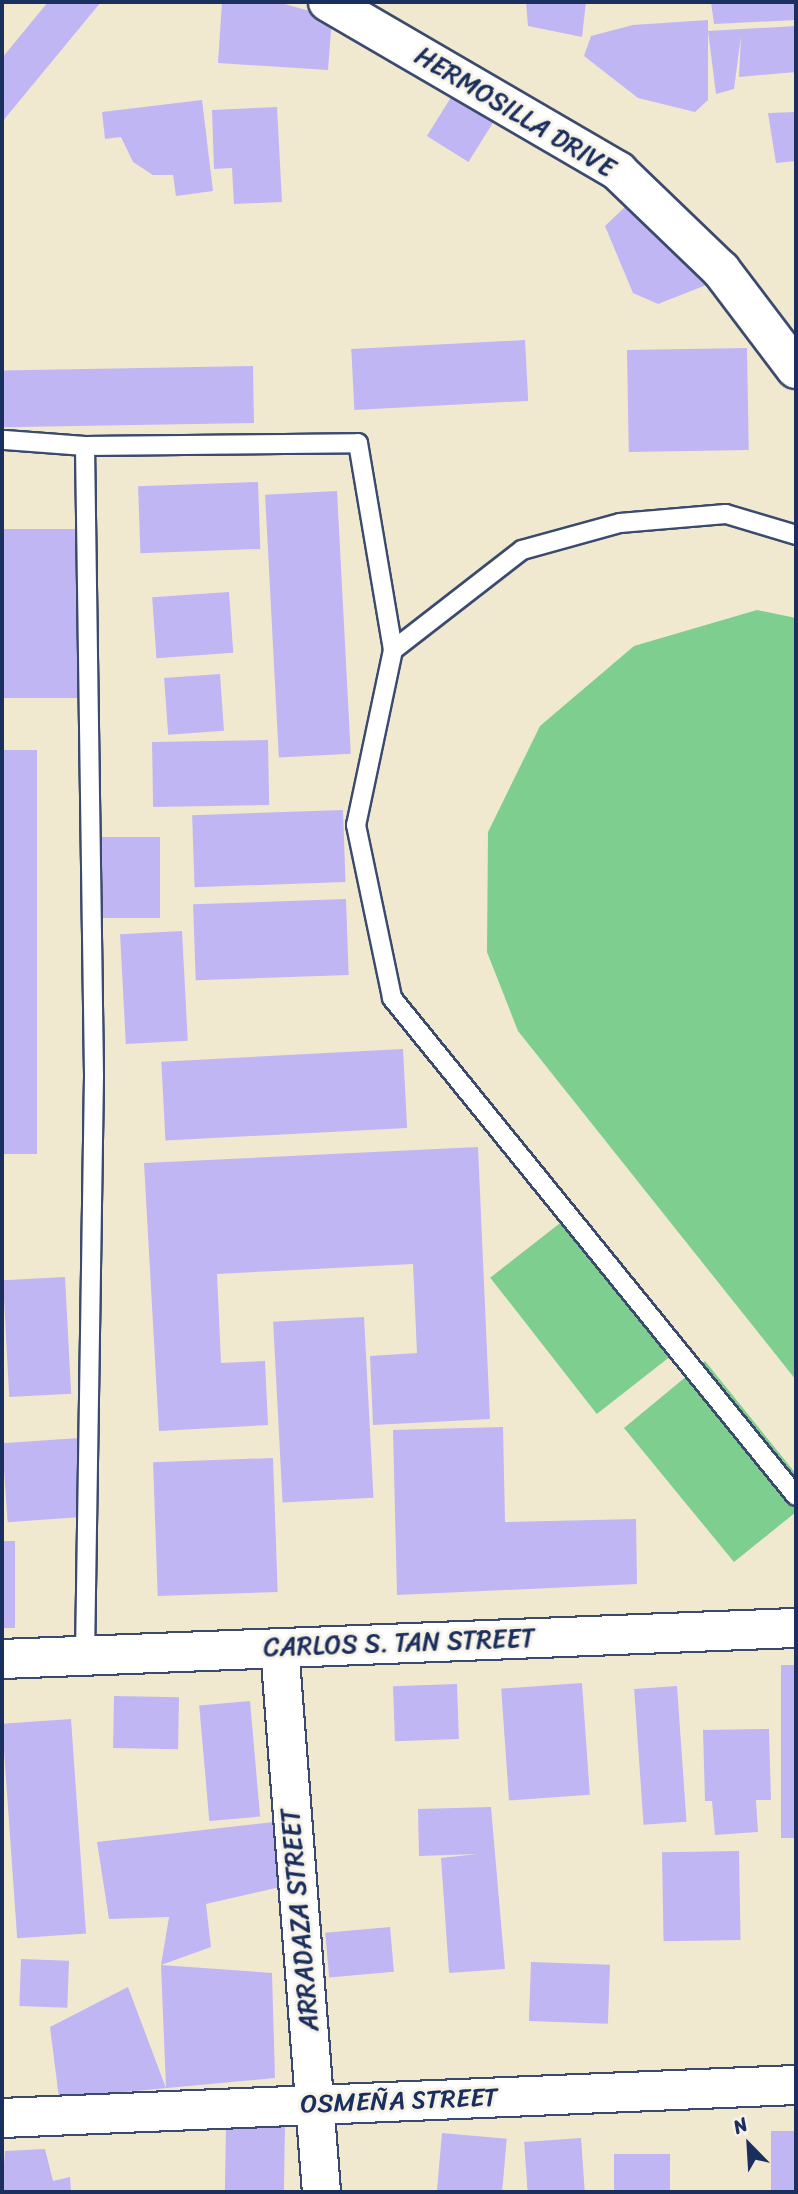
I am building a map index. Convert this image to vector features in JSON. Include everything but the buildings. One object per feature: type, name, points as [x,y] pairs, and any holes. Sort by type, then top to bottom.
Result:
[{"type":"main road","name":"HERMOSILLA DRIVE","points":[[328,2],[618,171],[721,270],[796,369]]},
{"type":"main road","name":"CARLOS S. TAN STREET","points":[[2,1659],[796,1628]]},
{"type":"main road","name":"OSMEÑA STREET","points":[[2,2119],[796,2085]]},
{"type":"street","name":"ARRADAZA STREET","points":[[279,1647],[321,2192]]},
{"type":"lane","points":[[5,440],[85,446],[358,443],[393,650],[356,825],[392,998],[796,1496]]},
{"type":"lane","points":[[85,446],[94,1076],[85,1656]]},
{"type":"lane","points":[[393,650],[522,550],[620,523],[726,514],[796,535]]},
{"type":"green space","points":[[757,610],[796,618],[796,1380],[518,1031],[487,952],[488,832],[540,726],[634,646]]},
{"type":"green space","points":[[573,1213],[680,1349],[597,1414],[490,1278]]},
{"type":"green space","points":[[705,1361],[796,1474],[796,1512],[734,1562],[624,1428]]}]
